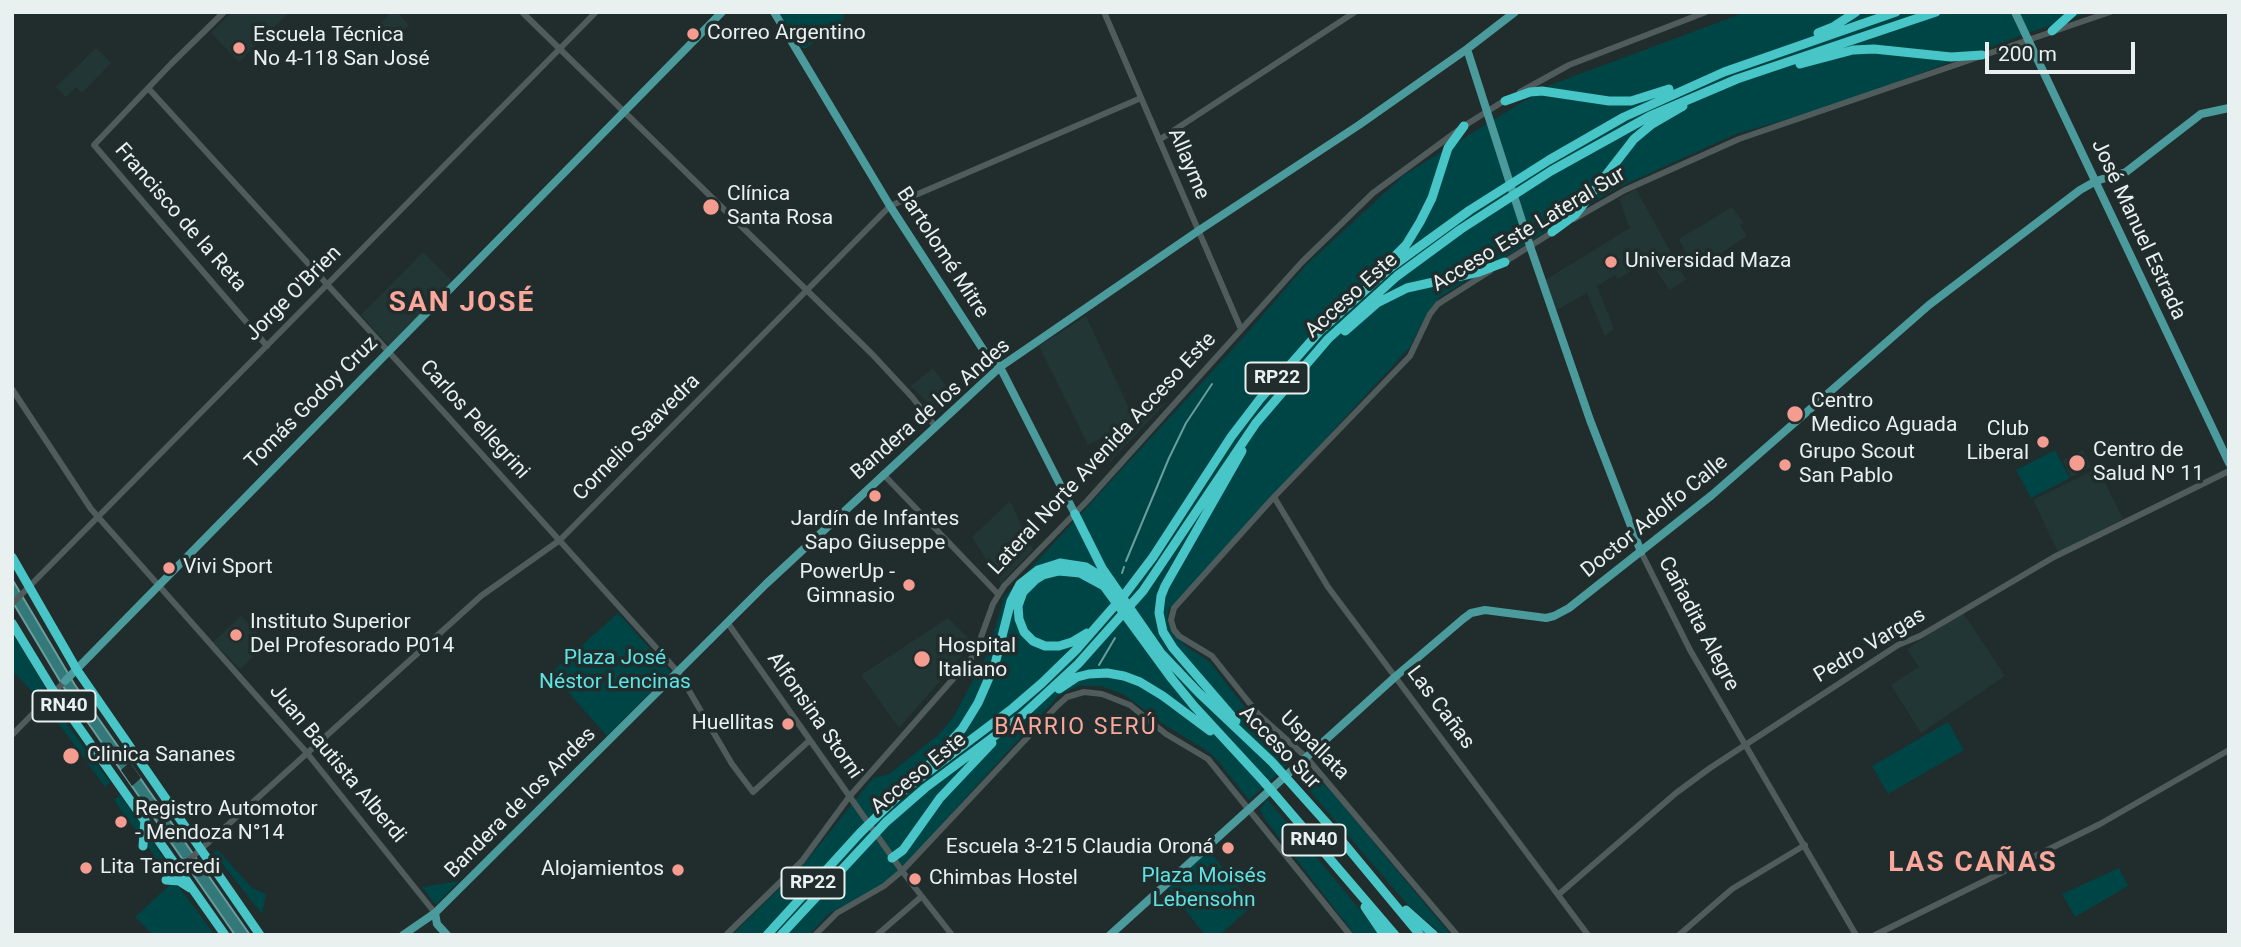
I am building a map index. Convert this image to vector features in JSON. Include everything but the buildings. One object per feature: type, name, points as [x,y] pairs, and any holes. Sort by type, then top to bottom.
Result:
[{"type":"highway","points":[[1724,72],[1766,52],[1833,27],[1856,12]]},
{"type":"highway","name":"Acceso Este","points":[[767,935],[879,813],[903,791],[1035,690],[1067,659],[1109,613],[1153,557],[1231,437],[1281,373],[1320,331],[1390,268],[1426,240],[1520,178],[1624,117],[1698,82],[1896,12]]},
{"type":"highway","name":"Acceso Este","points":[[781,935],[886,822],[925,788],[1024,714],[1078,664],[1143,591],[1238,447],[1303,365],[1397,276],[1453,235],[1579,153],[1650,116],[1737,79],[1936,12]]},
{"type":"highway","points":[[2052,31],[2073,12]]},
{"type":"highway","points":[[1737,79],[1861,49],[1886,49],[1951,57],[1982,55]]},
{"type":"highway","points":[[1505,100],[1542,91],[1609,102],[1631,101],[1698,82]]},
{"type":"highway","points":[[1552,232],[1575,215],[1624,150],[1644,131],[1712,89]]},
{"type":"highway","points":[[1281,373],[1307,340],[1406,245],[1426,211],[1448,148],[1464,126]]},
{"type":"highway","points":[[1303,365],[1367,310],[1390,296],[1421,284],[1479,272],[1505,262]]},
{"type":"highway","points":[[1252,742],[1166,638],[1160,623],[1159,605],[1170,576],[1237,460],[1289,384]]},
{"type":"highway","name":"Acceso Sur","points":[[1075,514],[1111,588],[1172,679],[1395,935]]},
{"type":"highway","name":"RN40","points":[[12,557],[19,597],[66,681],[145,820],[225,935]]},
{"type":"highway","points":[[903,791],[951,742],[971,715],[995,664],[1013,595],[1026,578],[1045,566],[1065,563],[1091,569],[1111,588]]},
{"type":"highway","points":[[1109,613],[1077,640],[1054,647],[1041,645],[1030,638],[1022,628],[1018,614],[1019,601],[1027,588],[1035,580],[1051,572],[1080,573],[1111,588]]},
{"type":"highway","name":"RN40","points":[[12,623],[66,681],[195,854],[260,935]]},
{"type":"highway","name":"Acceso Sur","points":[[1136,623],[1174,667],[1252,742],[1332,829],[1420,935]]},
{"type":"highway","points":[[1024,714],[1077,677],[1114,673],[1140,682],[1163,696],[1230,747]]},
{"type":"highway","points":[[892,858],[902,850],[940,798],[1005,729]]},
{"type":"highway","points":[[143,846],[145,820]]},
{"type":"highway","points":[[1341,871],[1384,935]]},
{"type":"highway","points":[[761,935],[821,874]]},
{"type":"highway","points":[[166,880],[179,881],[195,892]]},
{"type":"highway","points":[[1386,893],[1434,935]]},
{"type":"main road","name":"Tomás Godoy Cruz","points":[[66,681],[722,12]]},
{"type":"main road","name":"Bartolomé Mitre","points":[[774,12],[890,206],[986,354],[1000,367],[1075,514]]},
{"type":"main road","name":"Bandera de los Andes","points":[[403,935],[435,913],[727,622],[1000,367],[1360,124],[1467,49],[1505,16],[1515,12]]},
{"type":"main road","name":"José Manuel Estrada","points":[[2015,12],[2229,463]]},
{"type":"main road","name":"Cañadita Alegre","points":[[1467,49],[1530,246],[1590,420],[1641,552]]},
{"type":"main road","name":"Doctor Adolfo Calle","points":[[1110,935],[1395,677],[1471,613],[1485,610],[1538,618],[1554,616],[1569,608],[1712,495],[1929,305],[2070,197],[2096,181],[2126,172],[2201,114],[2229,108]]},
{"type":"main road","name":"Juan Bautista Alberdi","points":[[435,913],[439,928],[447,935]]},
{"type":"street","points":[[148,88],[224,12]]},
{"type":"street","points":[[522,12],[904,388],[935,426]]},
{"type":"street","name":"Jorge O'Brien","points":[[19,597],[596,12]]},
{"type":"street","name":"Allayme","points":[[1104,12],[1241,328]]},
{"type":"street","points":[[1159,140],[1355,12]]},
{"type":"street","name":"Lateral Norte Avenida Acceso Este","points":[[726,935],[802,861],[849,797],[975,654],[998,594],[1177,403],[1241,328],[1373,193],[1464,126],[1569,65],[1706,12]]},
{"type":"street","name":"Acceso Este Lateral Sur","points":[[1171,620],[1174,608],[1274,497],[1410,356],[1430,314],[1438,304],[1552,232],[1625,190],[1709,151],[1779,124],[2110,12]]},
{"type":"street","name":"Francisco de la Reta","points":[[148,88],[94,145],[267,346]]},
{"type":"street","name":"Carlos Pellegrini","points":[[148,88],[678,672],[732,764],[753,792],[810,740]]},
{"type":"street","name":"Cornelio Saavedra","points":[[195,854],[481,596],[560,540],[890,206],[1141,98]]},
{"type":"street","name":"Juan Bautista Alberdi","points":[[12,389],[98,517],[307,753],[435,913]]},
{"type":"street","name":"Pedro Vargas","points":[[1558,895],[1676,793],[1898,645],[1920,636],[2054,557],[2229,471]]},
{"type":"street","points":[[883,474],[998,594]]},
{"type":"street","name":"Las Cañas","points":[[1274,497],[1319,572],[1588,935]]},
{"type":"street","name":"Cañadita Alegre","points":[[1641,552],[1683,637],[1744,746],[1856,935]]},
{"type":"street","name":"Uspallata","points":[[1171,620],[1174,630],[1212,656],[1259,715],[1306,757],[1457,935]]},
{"type":"street","name":"Alfonsina Storni","points":[[727,622],[892,858],[952,935]]},
{"type":"street","points":[[12,735],[66,681]]},
{"type":"street","points":[[815,935],[837,913],[884,886],[902,871],[1057,706],[1067,697],[1084,692],[1102,694],[1130,705],[1166,734],[1203,755],[1216,767],[1350,935]]},
{"type":"street","points":[[1875,935],[2100,824],[2229,750]]},
{"type":"street","points":[[1679,935],[1731,889],[1805,845]]},
{"type":"street","points":[[877,935],[921,897]]},
{"type":"shaded area","name":"Escuela Técnica No 4-118 San José","points":[[232,12],[289,12],[239,62],[211,33]]},
{"type":"shaded area","points":[[391,12],[397,12],[409,25],[388,47],[373,32]]},
{"type":"shaded area","points":[[96,48],[111,63],[82,93],[76,87],[66,97],[56,87]]},
{"type":"shaded area","name":"Universidad Maza","points":[[1636,189],[1686,280],[1669,290],[1650,260],[1618,279],[1615,275],[1597,286],[1614,329],[1605,336],[1587,293],[1555,311],[1545,280],[1630,228],[1619,199]]},
{"type":"shaded area","name":"Universidad Maza","points":[[1732,207],[1743,222],[1740,225],[1747,236],[1695,272],[1679,239]]},
{"type":"shaded area","points":[[423,252],[453,282],[390,347],[361,315]]},
{"type":"shaded area","points":[[1086,316],[1135,421],[1167,402],[1110,462],[1102,441],[1134,421],[1088,445],[1039,346]]},
{"type":"shaded area","points":[[933,368],[956,399],[938,414],[911,386]]},
{"type":"shaded area","name":"Centro de Salud Nº 11","points":[[2083,450],[2091,467],[2071,477],[2063,460]]},
{"type":"shaded area","points":[[2098,468],[2123,519],[2058,552],[2033,500]]},
{"type":"shaded area","points":[[1010,501],[1033,550],[1001,583],[972,537]]},
{"type":"shaded area","points":[[12,579],[75,685],[250,935],[235,935],[66,691],[12,601]]},
{"type":"shaded area","points":[[1963,613],[2005,676],[1921,733],[1891,685],[1919,667],[1907,649]]},
{"type":"shaded area","points":[[241,616],[267,643],[240,669],[213,642]]},
{"type":"shaded area","name":"Hospital Italiano","points":[[948,618],[973,643],[899,728],[861,675]]},
{"type":"green space","points":[[779,12],[844,14],[843,21],[806,48],[798,48]]},
{"type":"green space","points":[[1746,12],[2090,12],[1833,106],[1736,134],[1615,189],[1440,297],[1427,313],[1410,347],[1169,609],[1167,618],[1172,633],[1210,662],[1251,715],[1295,758],[1249,800],[1207,751],[1162,723],[1125,695],[1101,686],[1079,686],[1059,695],[902,868],[883,884],[830,913],[809,935],[732,935],[804,864],[873,778],[889,774],[938,735],[953,718],[988,652],[1004,597],[1240,341],[1306,265],[1404,175],[1550,85]]},
{"type":"green space","points":[[2055,450],[2070,478],[2031,498],[2016,470]]},
{"type":"green space","name":"Plaza José Néstor Lencinas","points":[[618,613],[671,672],[607,736],[551,673]]},
{"type":"green space","points":[[12,632],[45,687],[36,696],[12,670]]},
{"type":"green space","points":[[52,704],[110,782],[105,787],[48,709]]},
{"type":"green space","points":[[1948,722],[1964,750],[1888,794],[1872,766]]},
{"type":"green space","points":[[1302,768],[1314,773],[1334,795],[1451,935],[1442,935],[1406,903],[1295,774]]},
{"type":"green space","points":[[120,795],[141,825],[139,835],[114,800]]},
{"type":"green space","points":[[1267,799],[1381,935],[1355,935],[1264,818],[1260,809]]},
{"type":"green space","points":[[148,835],[169,866],[164,870],[148,847]]},
{"type":"green space","name":"Plaza Moisés Lebensohn","points":[[1207,848],[1253,905],[1220,935],[1205,935],[1166,885]]},
{"type":"green space","points":[[218,850],[252,888],[266,894],[262,914],[213,852]]},
{"type":"green space","points":[[2119,868],[2128,886],[2075,917],[2062,894]]},
{"type":"green space","points":[[459,881],[436,905],[422,887]]},
{"type":"green space","points":[[171,884],[179,887],[215,935],[153,935],[135,917]]},
{"type":"pier","points":[[130,762],[141,778],[132,786],[121,770]]},
{"type":"waterway","points":[[1126,561],[1186,423],[1212,384]]},
{"type":"waterway","points":[[1122,573],[1124,567]]},
{"type":"waterway","points":[[1099,665],[1115,638]]},
{"type":"place","name":"Correo Argentino","points":[[693,34]]},
{"type":"place","name":"Escuela Técnica No 4-118 San José","points":[[239,48]]},
{"type":"place","name":"Clínica Santa Rosa","points":[[711,207]]},
{"type":"place","name":"Universidad Maza","points":[[1611,262]]},
{"type":"place","name":"Centro Medico Aguada","points":[[1795,414]]},
{"type":"place","name":"Club Liberal","points":[[2043,442]]},
{"type":"place","name":"Centro de Salud Nº 11","points":[[2077,463]]},
{"type":"place","name":"Grupo Scout San Pablo","points":[[1785,465]]},
{"type":"place","name":"Jardín de Infantes Sapo Giuseppe","points":[[875,496]]},
{"type":"place","name":"Vivi Sport","points":[[169,568]]},
{"type":"place","name":"PowerUp - Gimnasio","points":[[909,585]]},
{"type":"place","name":"Instituto Superior Del Profesorado P014","points":[[236,635]]},
{"type":"place","name":"Hospital Italiano","points":[[922,659]]},
{"type":"place","name":"Huellitas","points":[[788,724]]},
{"type":"place","name":"Clinica Sananes","points":[[71,756]]},
{"type":"place","name":"Registro Automotor - Mendoza N°14","points":[[121,822]]},
{"type":"place","name":"Escuela 3-215 Claudia Oroná","points":[[1228,848]]},
{"type":"place","name":"Lita Tancredi","points":[[86,868]]},
{"type":"place","name":"Alojamientos","points":[[678,870]]},
{"type":"place","name":"Chimbas Hostel","points":[[915,879]]},
{"type":"district","name":"SAN JOSÉ","points":[[462,304]]},
{"type":"district","name":"BARRIO SERÚ","points":[[1076,728]]},
{"type":"district","name":"LAS CAÑAS","points":[[1973,864]]}]
